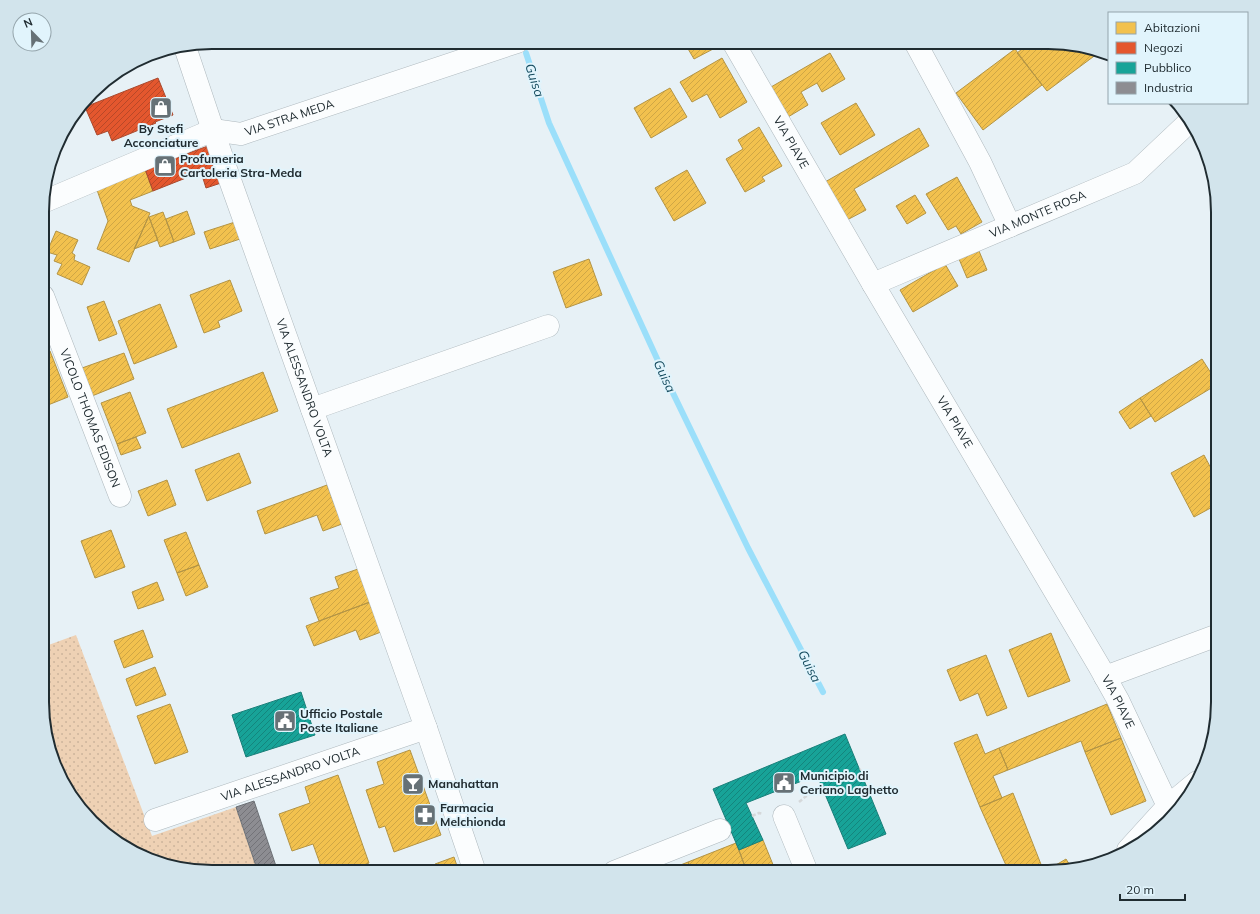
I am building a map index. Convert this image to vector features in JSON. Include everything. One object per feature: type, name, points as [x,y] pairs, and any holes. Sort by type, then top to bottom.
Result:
[{"type":"street","name":"VIA STRA MEDA","points":[[213,130],[240,134],[496,49]]},
{"type":"street","name":"VIA PIAVE","points":[[737,49],[873,284],[1105,677],[1118,700],[1168,806]]},
{"type":"street","points":[[919,49],[980,162],[1010,226]]},
{"type":"street","name":"VIA ALESSANDRO VOLTA","points":[[186,51],[213,130],[426,728],[473,865]]},
{"type":"street","name":"VIA MONTE ROSA","points":[[873,284],[1135,173],[1185,125]]},
{"type":"street","points":[[49,199],[213,130]]},
{"type":"street","name":"VICOLO THOMAS EDISON","points":[[49,312],[120,496]]},
{"type":"street","points":[[312,409],[548,326]]},
{"type":"street","points":[[1105,677],[1211,638]]},
{"type":"street","name":"VIA ALESSANDRO VOLTA","points":[[155,820],[426,728]]},
{"type":"street","points":[[1143,834],[1168,806],[1181,795]]},
{"type":"street","points":[[784,816],[804,865]]},
{"type":"street","points":[[632,865],[720,830]]},
{"type":"shaded area","points":[[76,635],[152,836],[236,807],[256,865],[191,864],[150,853],[113,831],[89,809],[71,783],[61,764],[52,734],[49,712],[49,645]]},
{"type":"building: Abitazioni","points":[[688,49],[713,49],[694,59]]},
{"type":"building: Abitazioni","points":[[1015,49],[1042,85],[983,130],[956,93]]},
{"type":"building: Abitazioni","points":[[1022,49],[1058,49],[1080,52],[1094,56],[1047,91],[1017,53]]},
{"type":"building: Abitazioni","points":[[830,53],[845,79],[822,92],[817,83],[801,92],[808,105],[788,117],[771,87]]},
{"type":"building: Abitazioni","points":[[722,58],[747,102],[720,118],[707,94],[692,102],[680,82]]},
{"type":"building: Abitazioni","points":[[670,88],[687,117],[651,138],[634,108]]},
{"type":"building: Abitazioni","points":[[856,103],[875,135],[840,155],[821,123]]},
{"type":"building: Abitazioni","points":[[759,127],[782,166],[762,177],[765,181],[745,192],[726,159],[743,149],[738,140]]},
{"type":"building: Abitazioni","points":[[919,128],[929,146],[854,189],[866,210],[847,220],[825,182]]},
{"type":"building: Abitazioni","points":[[145,169],[153,191],[130,200],[132,206],[150,213],[129,262],[97,249],[108,221],[97,190]]},
{"type":"building: Abitazioni","points":[[687,170],[706,203],[674,221],[655,188]]},
{"type":"building: Abitazioni","points":[[957,177],[982,222],[961,234],[956,226],[948,230],[926,194]]},
{"type":"building: Abitazioni","points":[[915,195],[926,213],[907,224],[896,206]]},
{"type":"building: Abitazioni","points":[[187,211],[195,234],[174,242],[166,219]]},
{"type":"building: Abitazioni","points":[[163,212],[174,242],[160,247],[149,217]]},
{"type":"building: Abitazioni","points":[[149,217],[158,240],[134,249],[148,218]]},
{"type":"building: Abitazioni","points":[[235,222],[240,239],[210,249],[204,232]]},
{"type":"building: Abitazioni","points":[[56,231],[78,240],[72,253],[75,255],[74,260],[90,267],[82,285],[57,274],[62,264],[54,261],[57,255],[49,253],[49,247]]},
{"type":"building: Abitazioni","points":[[979,251],[987,270],[967,278],[959,259]]},
{"type":"building: Abitazioni","points":[[589,259],[602,295],[566,308],[553,272]]},
{"type":"building: Abitazioni","points":[[945,264],[958,286],[913,312],[900,290]]},
{"type":"building: Abitazioni","points":[[230,280],[242,311],[218,321],[220,327],[204,333],[190,295]]},
{"type":"building: Abitazioni","points":[[104,301],[117,334],[99,341],[87,307]]},
{"type":"building: Abitazioni","points":[[160,304],[177,347],[134,364],[118,321]]},
{"type":"building: Abitazioni","points":[[49,351],[68,397],[49,405]]},
{"type":"building: Abitazioni","points":[[124,353],[134,379],[92,396],[82,368]]},
{"type":"building: Abitazioni","points":[[1202,359],[1211,373],[1211,388],[1155,422],[1140,398]]},
{"type":"building: Abitazioni","points":[[263,372],[278,411],[182,448],[167,409]]},
{"type":"building: Abitazioni","points":[[130,392],[146,433],[117,444],[101,403]]},
{"type":"building: Abitazioni","points":[[1140,398],[1151,416],[1130,429],[1119,412]]},
{"type":"building: Abitazioni","points":[[136,437],[141,448],[121,455],[117,444]]},
{"type":"building: Abitazioni","points":[[239,453],[251,483],[207,501],[195,470]]},
{"type":"building: Abitazioni","points":[[1204,455],[1211,468],[1211,508],[1194,517],[1171,473]]},
{"type":"building: Abitazioni","points":[[167,480],[176,505],[148,516],[138,491]]},
{"type":"building: Abitazioni","points":[[327,485],[342,524],[323,531],[317,515],[265,534],[257,511]]},
{"type":"building: Abitazioni","points":[[111,530],[125,567],[95,578],[81,541]]},
{"type":"building: Abitazioni","points":[[186,532],[199,565],[177,573],[164,540]]},
{"type":"building: Abitazioni","points":[[199,565],[208,587],[186,596],[177,573]]},
{"type":"building: Abitazioni","points":[[358,569],[370,602],[319,621],[310,598],[339,588],[335,577]]},
{"type":"building: Abitazioni","points":[[157,582],[164,600],[138,609],[132,592]]},
{"type":"building: Abitazioni","points":[[370,602],[381,632],[360,640],[356,630],[314,646],[306,626]]},
{"type":"building: Abitazioni","points":[[143,630],[153,657],[124,668],[114,641]]},
{"type":"building: Abitazioni","points":[[1051,633],[1070,681],[1028,697],[1009,650]]},
{"type":"building: Abitazioni","points":[[986,655],[1007,708],[987,716],[978,693],[960,701],[947,670]]},
{"type":"building: Abitazioni","points":[[155,667],[166,695],[136,706],[126,679]]},
{"type":"building: Abitazioni","points":[[170,704],[188,752],[155,764],[137,716]]},
{"type":"building: Abitazioni","points":[[1107,704],[1121,738],[1085,752],[1081,741],[1008,770],[999,748]]},
{"type":"building: Abitazioni","points":[[977,734],[985,754],[999,748],[1008,770],[993,776],[1002,798],[980,807],[954,743]]},
{"type":"building: Abitazioni","points":[[1121,738],[1146,801],[1111,815],[1085,752]]},
{"type":"building: Abitazioni","points":[[410,750],[441,835],[394,852],[385,826],[379,828],[366,790],[384,784],[377,762]]},
{"type":"building: Abitazioni","points":[[338,775],[369,863],[364,865],[320,865],[313,844],[292,851],[279,814],[310,803],[305,787]]},
{"type":"building: Abitazioni","points":[[1013,793],[1041,865],[1006,865],[980,807]]},
{"type":"building: Abitazioni","points":[[763,840],[773,865],[744,865],[739,850]]},
{"type":"building: Abitazioni","points":[[736,843],[744,865],[689,865],[688,862]]},
{"type":"building: Abitazioni","points":[[454,857],[457,865],[435,865]]},
{"type":"building: Abitazioni","points":[[1066,859],[1069,864],[1056,865]]},
{"type":"building: Abitazioni","points":[[688,862],[689,865],[680,865]]},
{"type":"building: Negozi","points":[[158,78],[173,115],[112,141],[108,131],[97,135],[86,109],[89,106]]},
{"type":"building: Negozi","points":[[208,146],[221,183],[206,188],[201,172],[153,191],[145,169]]},
{"type":"building: Pubblico","points":[[301,692],[315,735],[246,757],[232,715]]},
{"type":"building: Pubblico","points":[[845,734],[886,834],[848,849],[817,775],[746,803],[763,840],[739,850],[713,789]]},
{"type":"building: Industria","points":[[254,801],[276,865],[256,865],[236,807]]},
{"type":"waterway","name":"Guisa","points":[[526,53],[549,123],[670,387],[748,548],[823,692]]},
{"type":"place","name":"By Stefi Acconciature","points":[[161,108]]},
{"type":"place","name":"Profumeria Cartoleria Stra-Meda","points":[[165,166]]},
{"type":"place","name":"Ufficio Postale Poste Italiane","points":[[285,721]]},
{"type":"place","name":"Municipio di Ceriano Laghetto","points":[[784,783]]},
{"type":"place","name":"Manahattan","points":[[413,784]]},
{"type":"place","name":"Farmacia Melchionda","points":[[425,815]]}]
